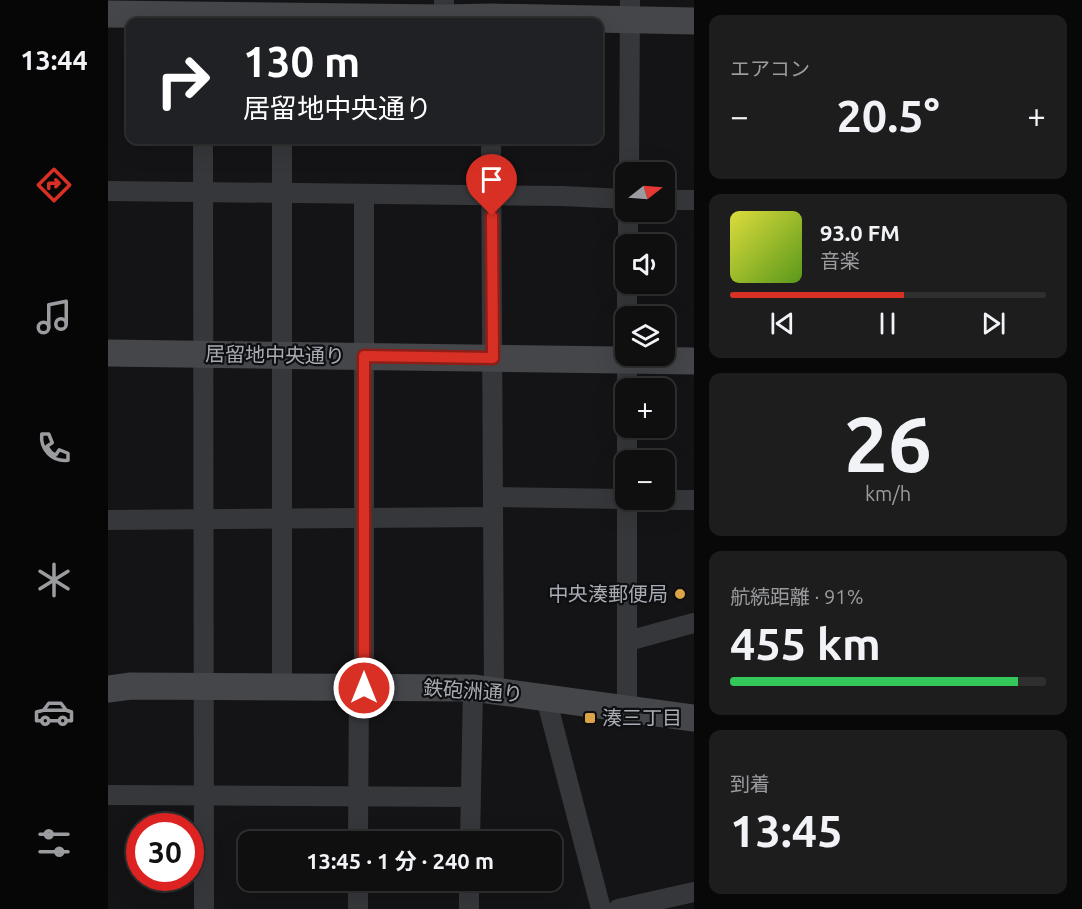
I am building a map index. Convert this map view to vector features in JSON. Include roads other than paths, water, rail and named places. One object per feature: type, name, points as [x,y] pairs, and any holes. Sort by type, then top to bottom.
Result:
[{"type":"street","points":[[216,18],[282,13],[444,9],[482,18]]},
{"type":"street","points":[[518,18],[630,10],[693,21]]},
{"type":"street","points":[[628,162],[630,10]]},
{"type":"street","points":[[108,14],[184,18]]},
{"type":"street","points":[[203,144],[204,909]]},
{"type":"street","points":[[282,144],[282,686]]},
{"type":"street","points":[[470,831],[470,797],[483,689],[494,517],[491,144]]},
{"type":"street","points":[[108,191],[492,195],[615,199]]},
{"type":"street","points":[[358,831],[364,518],[364,194]]},
{"type":"street","points":[[675,200],[693,200]]},
{"type":"street","name":"居留地中央通り","points":[[108,353],[615,358]]},
{"type":"street","name":"居留地中央通り","points":[[675,360],[693,361]]},
{"type":"street","points":[[493,497],[615,500]]},
{"type":"street","points":[[675,501],[693,501]]},
{"type":"street","points":[[627,510],[627,709]]},
{"type":"street","points":[[108,520],[494,517]]},
{"type":"street","points":[[628,641],[693,623]]},
{"type":"street","name":"鉄砲洲通り","points":[[108,688],[282,686],[483,689],[693,718]]},
{"type":"street","points":[[546,698],[600,909]]},
{"type":"street","points":[[108,795],[470,797]]},
{"type":"street","points":[[358,891],[358,909]]},
{"type":"street","points":[[469,891],[469,909]]},
{"type":"street","points":[[618,909],[693,892]]},
{"type":"place","name":"中央湊郵便局","points":[[680,594]]},
{"type":"place","name":"湊三丁目","points":[[590,718]]}]
